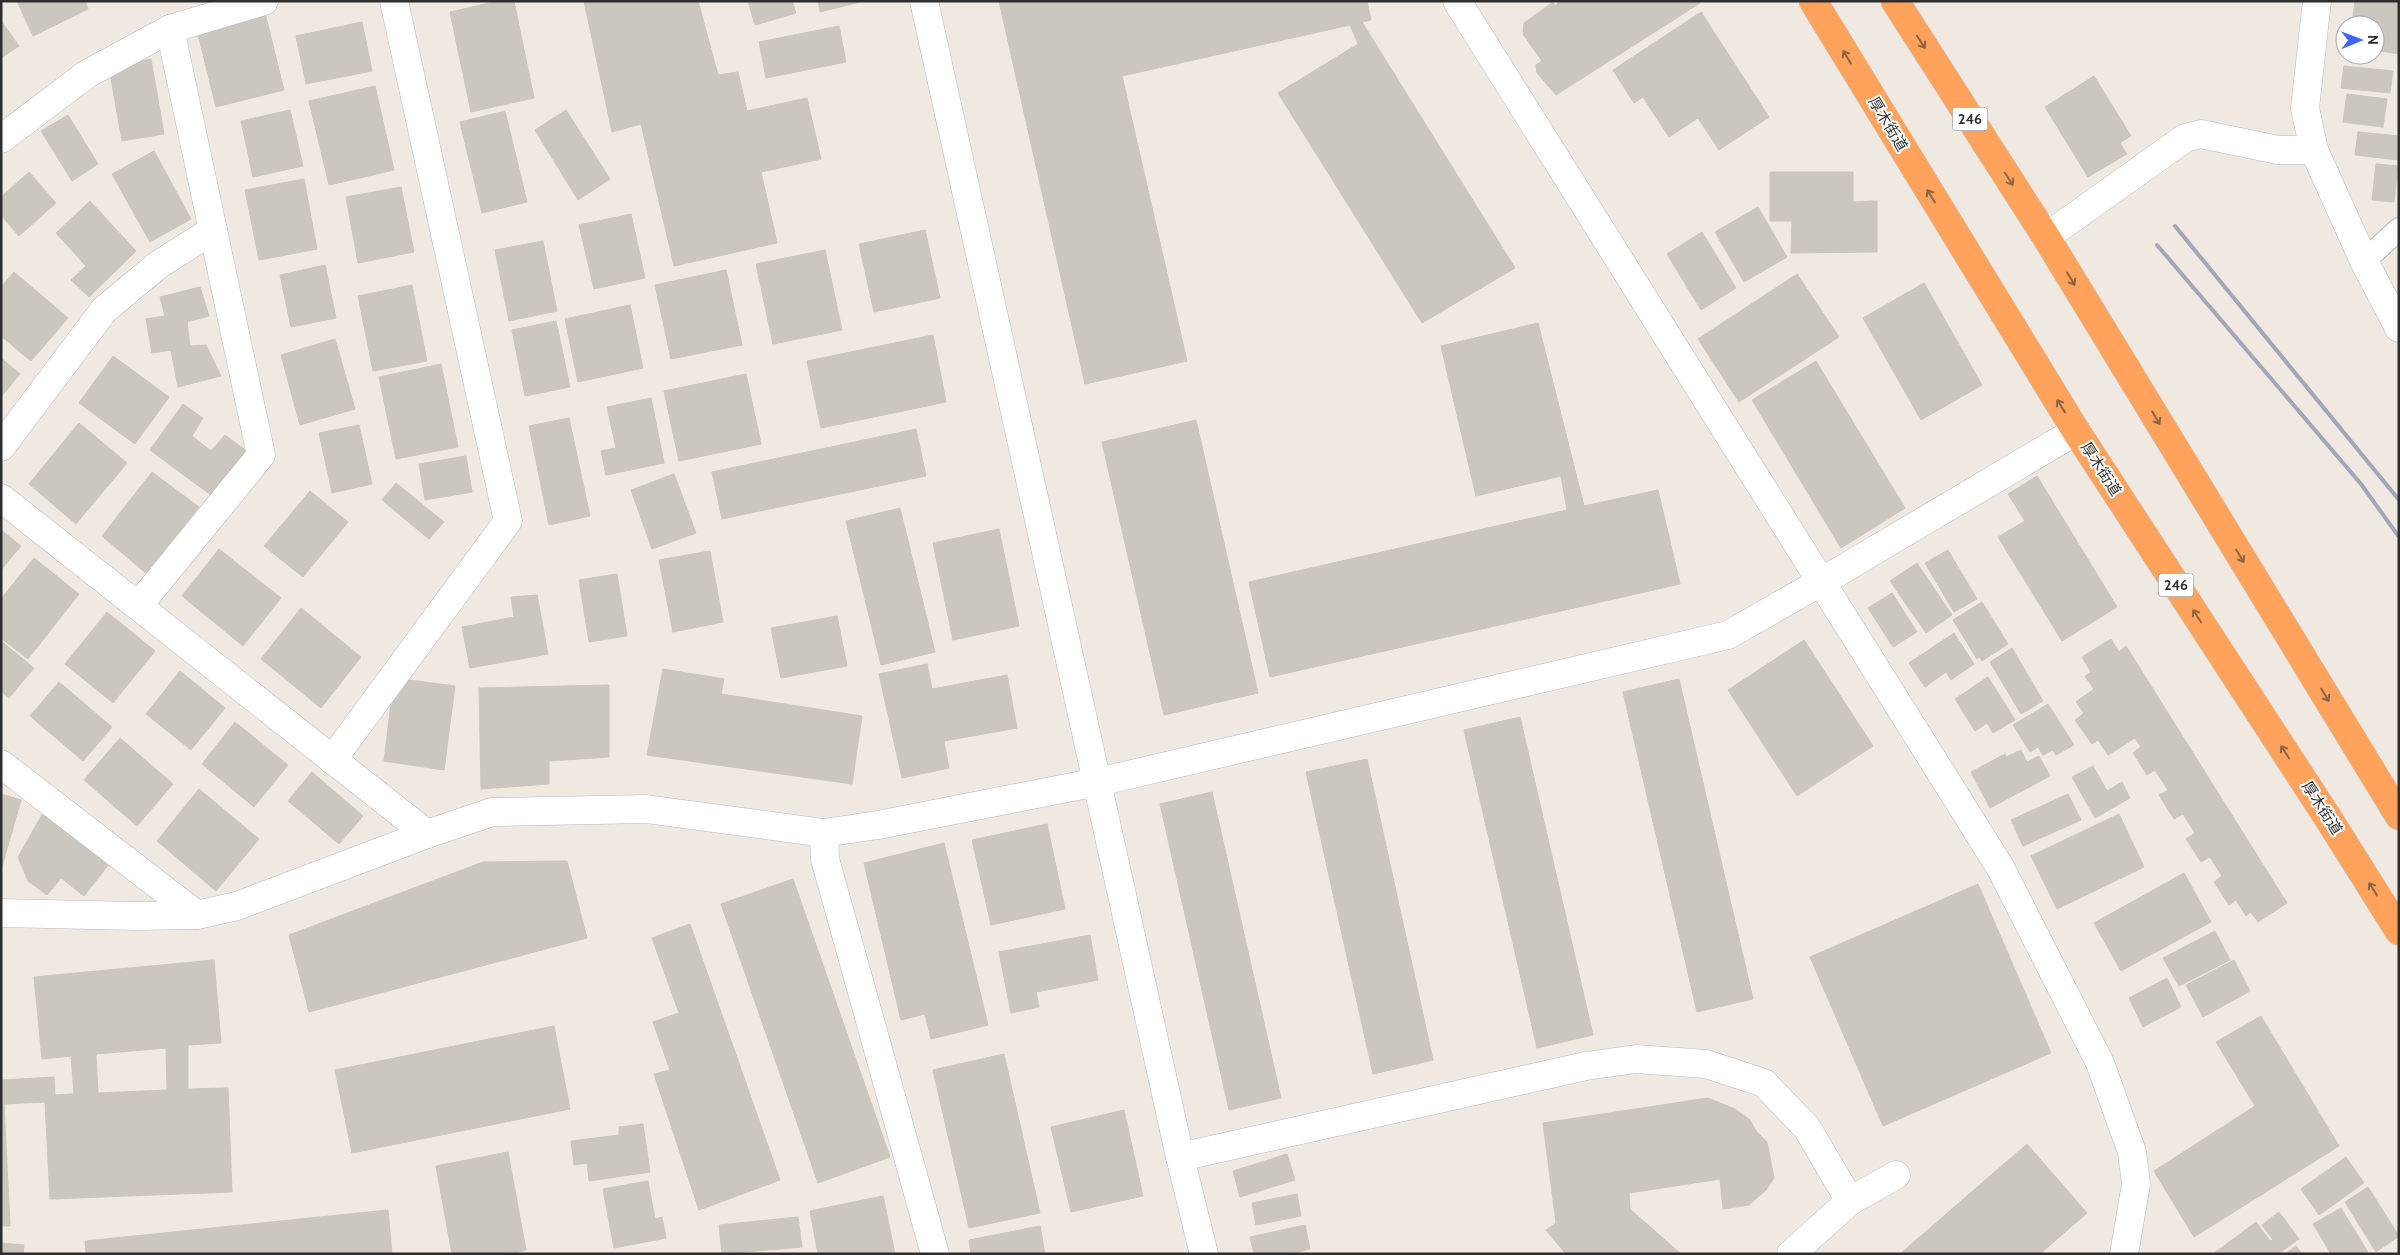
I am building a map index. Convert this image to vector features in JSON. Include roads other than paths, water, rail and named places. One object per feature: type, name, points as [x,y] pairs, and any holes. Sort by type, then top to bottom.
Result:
[{"type":"highway","name":"厚木街道","points":[[1812,1],[2076,431],[2399,930]]},
{"type":"highway","name":"246","points":[[1895,1],[2046,237],[2399,816]]},
{"type":"street","points":[[1,139],[88,74],[170,29],[264,1]]},
{"type":"street","points":[[332,760],[508,521],[394,1]]},
{"type":"street","points":[[924,1],[1180,1157],[1204,1254]]},
{"type":"street","points":[[1457,1],[2000,868],[2100,1063],[2132,1152],[2136,1184],[2124,1254]]},
{"type":"street","points":[[2317,1],[2305,108],[2314,150],[2364,261],[2399,328]]},
{"type":"street","points":[[138,606],[260,455],[170,29]]},
{"type":"street","points":[[2046,237],[2185,138],[2201,134],[2278,150],[2314,150]]},
{"type":"street","points":[[1,447],[104,310],[158,264],[213,230]]},
{"type":"street","points":[[1,913],[136,916],[197,915],[237,906],[427,834],[492,812],[646,809],[824,833],[1098,782],[1728,635],[2076,431]]},
{"type":"street","points":[[1,498],[427,834]]},
{"type":"street","points":[[1,764],[197,915]]},
{"type":"street","points":[[824,833],[825,858],[935,1254]]},
{"type":"street","points":[[1180,1157],[1586,1066],[1636,1059],[1706,1064],[1764,1083],[1807,1128],[1850,1201]]},
{"type":"street","points":[[1791,1254],[1850,1201],[1896,1175]]},
{"type":"lane","points":[[2364,261],[2399,229]]},
{"type":"railway","points":[[2175,226],[2399,500]]},
{"type":"railway","points":[[2157,245],[2361,484],[2399,537]]}]
